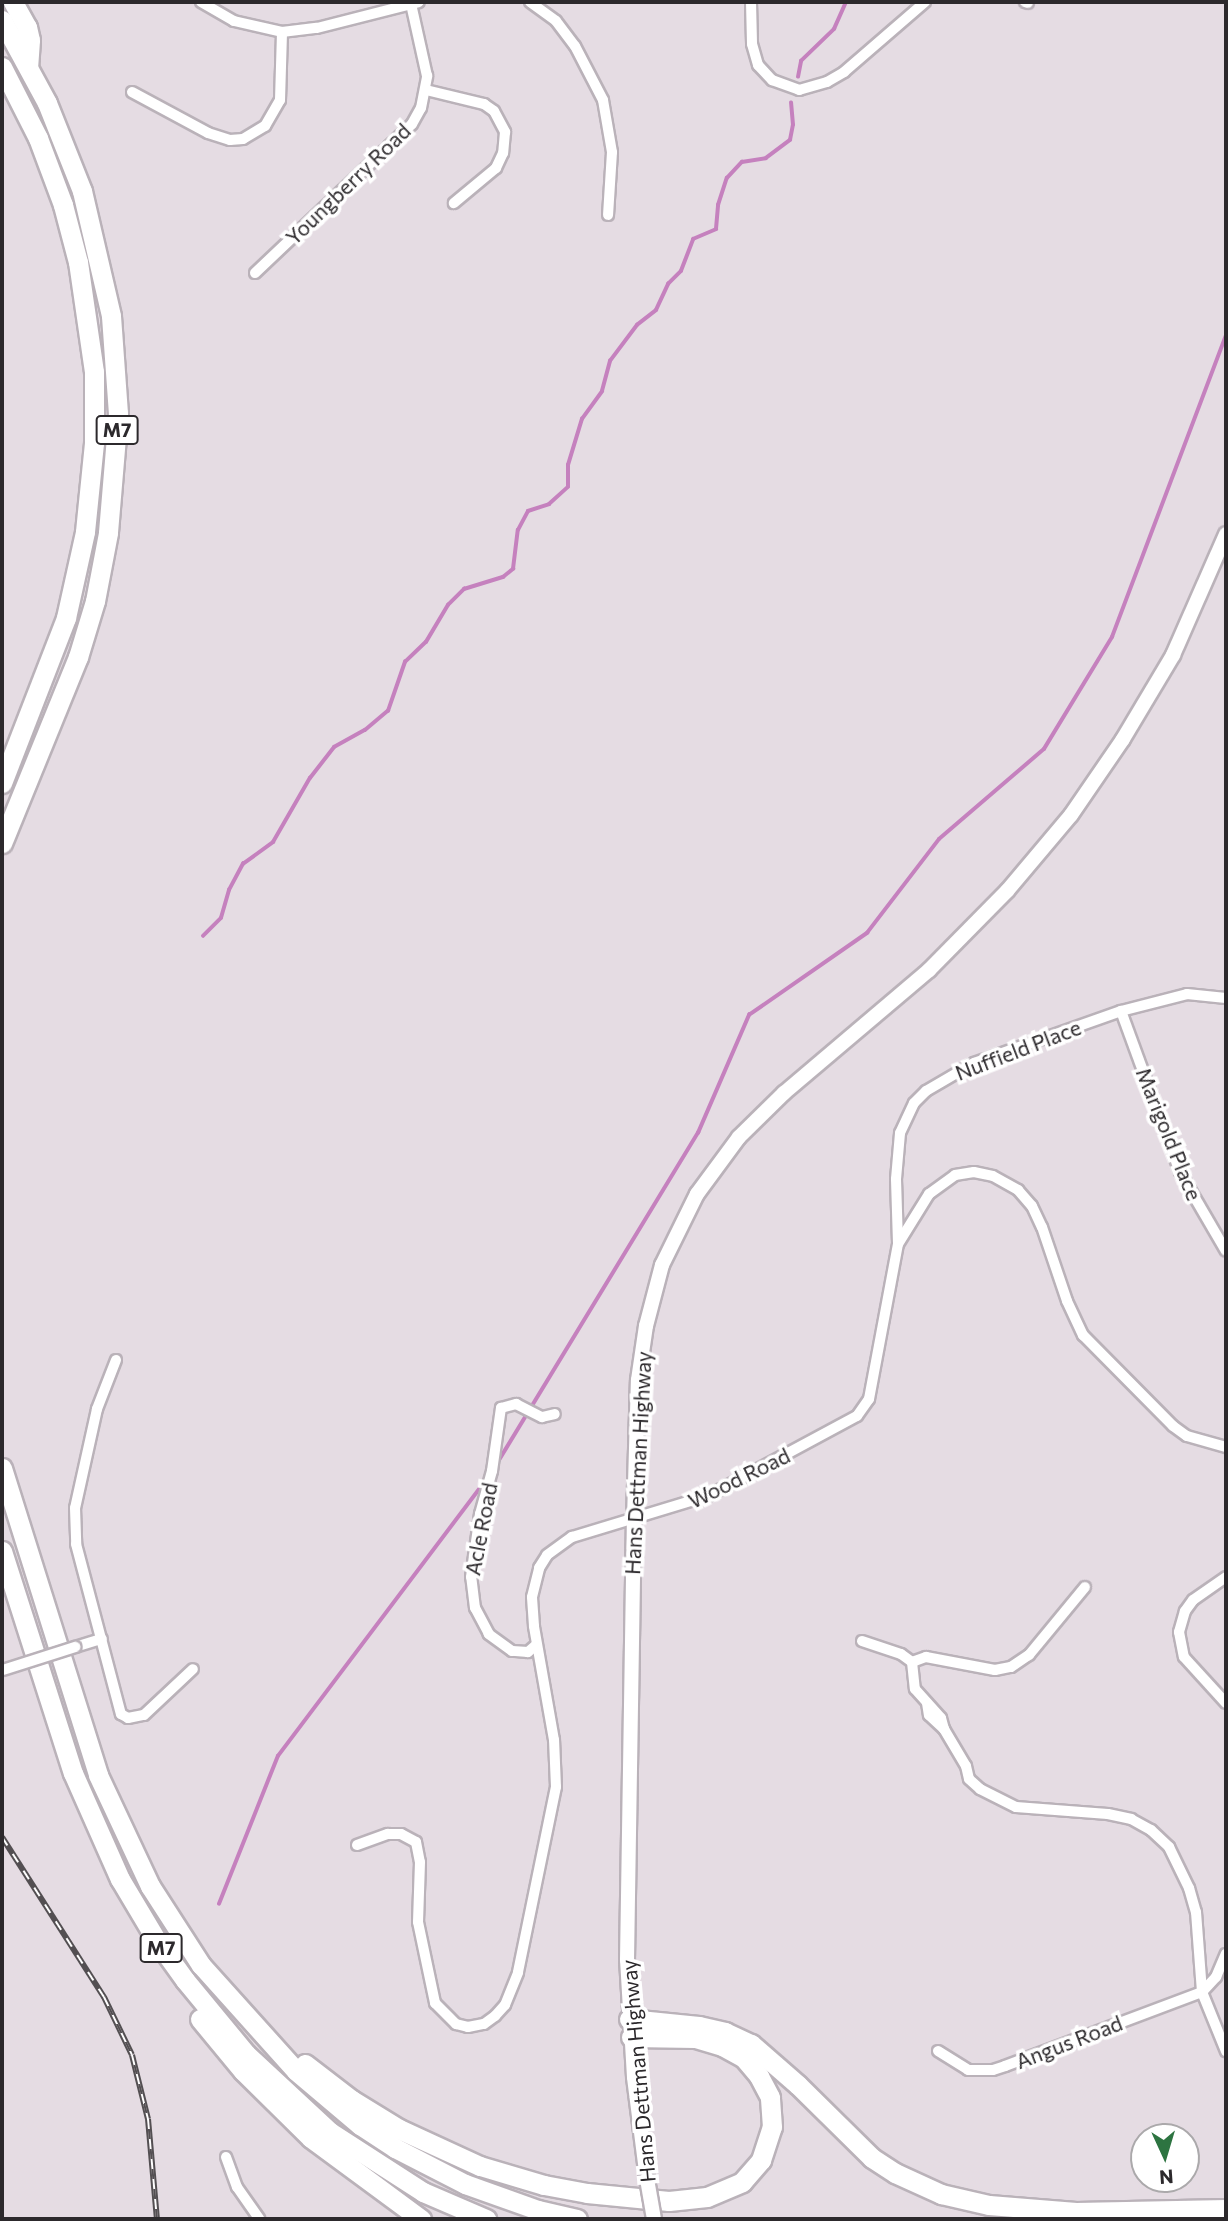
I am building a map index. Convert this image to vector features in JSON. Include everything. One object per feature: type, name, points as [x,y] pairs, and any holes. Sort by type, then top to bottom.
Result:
[{"type":"highway","points":[[13,2],[30,40],[28,66]]},
{"type":"highway","name":"M7","points":[[2,20],[28,66],[66,147],[82,191],[104,272],[116,354],[117,450],[108,533],[95,601],[78,657],[2,843]]},
{"type":"highway","name":"M7","points":[[2,67],[38,138],[63,205],[78,262],[94,372],[90,495],[79,569],[66,618],[2,783]]},
{"type":"highway","points":[[2,89],[63,205]]},
{"type":"highway","name":"M7","points":[[2,1468],[98,1775],[150,1886],[177,1931],[224,1995],[296,2071],[360,2125],[396,2148],[431,2168],[500,2198],[577,2219]]},
{"type":"highway","name":"M7","points":[[2,1550],[73,1773],[120,1879],[144,1921],[207,2009],[290,2098],[330,2132],[375,2164],[423,2192],[486,2219]]},
{"type":"highway","points":[[144,1921],[177,1989],[243,2071],[311,2138],[421,2219]]},
{"type":"highway","points":[[224,1995],[291,2053],[352,2100],[399,2129],[481,2166],[544,2185],[587,2193],[669,2201],[708,2197],[742,2182],[761,2160],[772,2127],[770,2097],[759,2076],[744,2058],[722,2046],[695,2038],[630,2028]]},
{"type":"highway","points":[[630,2028],[712,2029],[751,2044],[780,2067],[872,2158],[895,2173],[941,2194],[989,2205],[1065,2211],[1226,2209]]},
{"type":"street","points":[[201,2],[234,21],[282,32],[317,27],[415,3]]},
{"type":"street","points":[[530,2],[556,21],[575,46],[603,100],[612,152],[608,215]]},
{"type":"street","points":[[751,2],[752,44],[758,65],[772,80],[799,90],[827,82],[844,72],[925,2]]},
{"type":"street","name":"Youngberry Road","points":[[255,273],[401,138],[421,108],[426,90],[425,62],[415,3]]},
{"type":"street","points":[[132,92],[208,133],[230,140],[243,139],[265,126],[279,100],[282,32]]},
{"type":"street","points":[[426,90],[484,104],[494,111],[505,132],[503,153],[496,168],[454,203]]},
{"type":"street","name":"Hans Dettman Highway","points":[[654,2219],[630,2028],[627,1927],[638,1380],[646,1326],[663,1265],[697,1194],[724,1154],[755,1120],[929,970],[1007,891],[1071,816],[1123,739],[1173,655],[1226,534]]},
{"type":"street","name":"Nuffield Place","points":[[898,1244],[898,1147],[906,1116],[914,1103],[945,1078],[974,1063],[1121,1012],[1187,995],[1226,998]]},
{"type":"street","name":"Marigold Place","points":[[1121,1012],[1180,1172],[1226,1251]]},
{"type":"street","name":"Wood Road","points":[[357,1845],[388,1834],[401,1834],[416,1842],[420,1862],[418,1922],[435,2003],[456,2024],[468,2027],[484,2024],[505,2005],[518,1972],[553,1816],[556,1750],[536,1646],[532,1597],[539,1567],[547,1555],[572,1537],[690,1504],[736,1483],[847,1423],[864,1408],[883,1338],[898,1244],[920,1207],[939,1183],[955,1175],[974,1172],[1007,1181],[1032,1206],[1067,1301],[1083,1335],[1173,1426],[1187,1436],[1226,1447]]},
{"type":"street","points":[[116,1360],[97,1409],[75,1508],[76,1544],[121,1714],[128,1718],[144,1715],[193,1669]]},
{"type":"street","name":"Acle Road","points":[[536,1646],[521,1652],[496,1640],[475,1608],[471,1589],[474,1542],[492,1471],[501,1408],[516,1404],[542,1417],[555,1414]]},
{"type":"street","points":[[1226,1577],[1193,1600],[1185,1611],[1179,1632],[1184,1657],[1226,1703]]},
{"type":"street","points":[[912,1662],[926,1657],[995,1670],[1011,1667],[1029,1655],[1085,1587]]},
{"type":"street","points":[[2,1670],[102,1639]]},
{"type":"street","points":[[862,1642],[901,1654],[912,1662],[915,1689],[927,1703],[929,1715],[944,1729],[966,1766],[969,1779],[998,1801],[1039,1810],[1086,1811],[1131,1819],[1151,1830],[1169,1847],[1179,1864],[1196,1912],[1202,1992],[1226,2051]]},
{"type":"street","points":[[1202,1992],[1216,1977],[1226,1954]]},
{"type":"street","name":"Angus Road","points":[[938,2051],[968,2070],[993,2070],[1202,1992]]},
{"type":"street","points":[[226,2157],[237,2187],[259,2219]]},
{"type":"waterway","points":[[798,77],[801,61],[834,29],[846,2]]},
{"type":"waterway","points":[[203,936],[221,918],[229,890],[243,864],[273,842],[310,778],[334,747],[365,730],[388,711],[405,662],[426,642],[448,605],[464,589],[503,577],[513,569],[518,530],[528,511],[549,504],[568,487],[568,465],[582,419],[602,391],[610,361],[637,325],[656,310],[668,284],[681,271],[693,239],[716,229],[718,205],[727,178],[742,162],[766,158],[790,140],[793,125],[791,103]]},
{"type":"waterway","points":[[496,1465],[698,1133],[749,1015],[867,933],[939,839],[1044,749],[1112,637],[1226,336]]},
{"type":"waterway","points":[[219,1904],[278,1756],[486,1480]]},
{"type":"railway","points":[[2,1837],[104,1997],[132,2055],[148,2119],[157,2219]]}]
